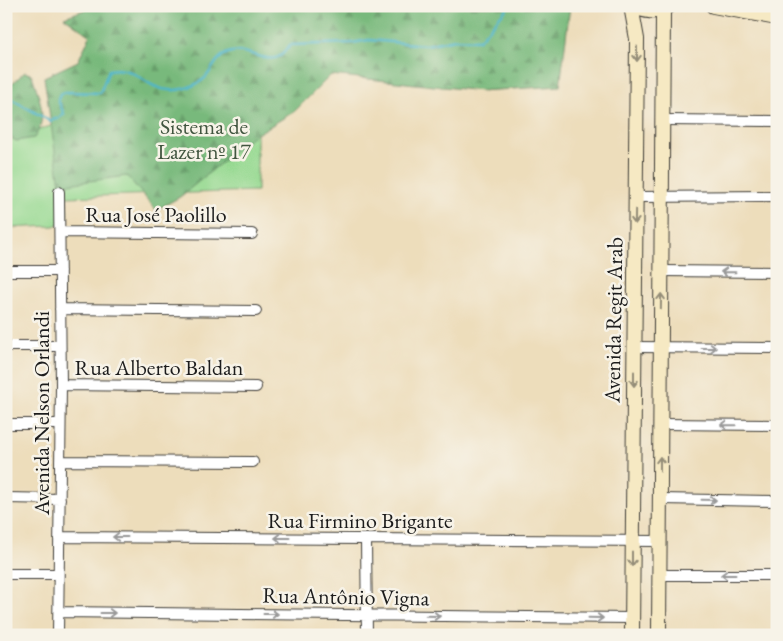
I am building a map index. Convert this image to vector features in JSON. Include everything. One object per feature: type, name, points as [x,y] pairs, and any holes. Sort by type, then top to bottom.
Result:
[{"type":"main road","points":[[631,6],[644,12],[666,8]]},
{"type":"main road","name":"Avenida Regit Arab","points":[[631,6],[637,39],[632,635]]},
{"type":"main road","points":[[713,6],[777,18]]},
{"type":"main road","name":"Avenida Regit Arab","points":[[659,635],[662,120],[666,8]]},
{"type":"street","points":[[662,120],[777,121]]},
{"type":"street","name":"Avenida Nelson Orlandi","points":[[58,635],[61,385],[59,192]]},
{"type":"street","points":[[636,197],[777,196]]},
{"type":"street","name":"Rua José Paolillo","points":[[60,232],[252,234]]},
{"type":"street","points":[[6,271],[60,271]]},
{"type":"street","points":[[661,271],[777,272]]},
{"type":"street","points":[[60,309],[256,311]]},
{"type":"street","points":[[6,346],[60,346]]},
{"type":"street","points":[[633,348],[777,348]]},
{"type":"street","name":"Rua Alberto Baldan","points":[[61,385],[256,386]]},
{"type":"street","points":[[6,424],[60,424]]},
{"type":"street","points":[[660,424],[777,425]]},
{"type":"street","points":[[60,461],[253,462]]},
{"type":"street","points":[[6,498],[60,499]]},
{"type":"street","points":[[660,499],[777,501]]},
{"type":"street","name":"Rua Firmino Brigante","points":[[60,537],[659,541]]},
{"type":"street","points":[[366,539],[367,635]]},
{"type":"street","points":[[6,574],[58,574]]},
{"type":"street","points":[[659,575],[777,575]]},
{"type":"street","name":"Rua Antônio Vigna","points":[[59,612],[632,618]]},
{"type":"green space","points":[[96,6],[570,6],[560,86],[481,91],[331,75],[295,111],[252,137],[180,197],[156,210],[127,176],[60,185],[44,77],[78,61],[90,36],[64,17]]},
{"type":"green space","name":"Sistema de Lazer nº 17","points":[[257,67],[257,191],[66,197],[67,220],[54,226],[6,228],[6,141],[146,94]]},
{"type":"green space","points":[[25,72],[32,75],[41,107],[41,123],[34,138],[16,141],[6,134],[6,86],[8,87]]},
{"type":"waterway","points":[[6,96],[50,121],[64,114],[58,100],[60,94],[66,92],[100,93],[109,70],[119,69],[127,71],[160,88],[178,90],[193,86],[201,81],[208,75],[220,58],[235,51],[274,58],[281,55],[290,45],[352,43],[369,40],[426,45],[455,39],[479,40],[509,6]]}]
